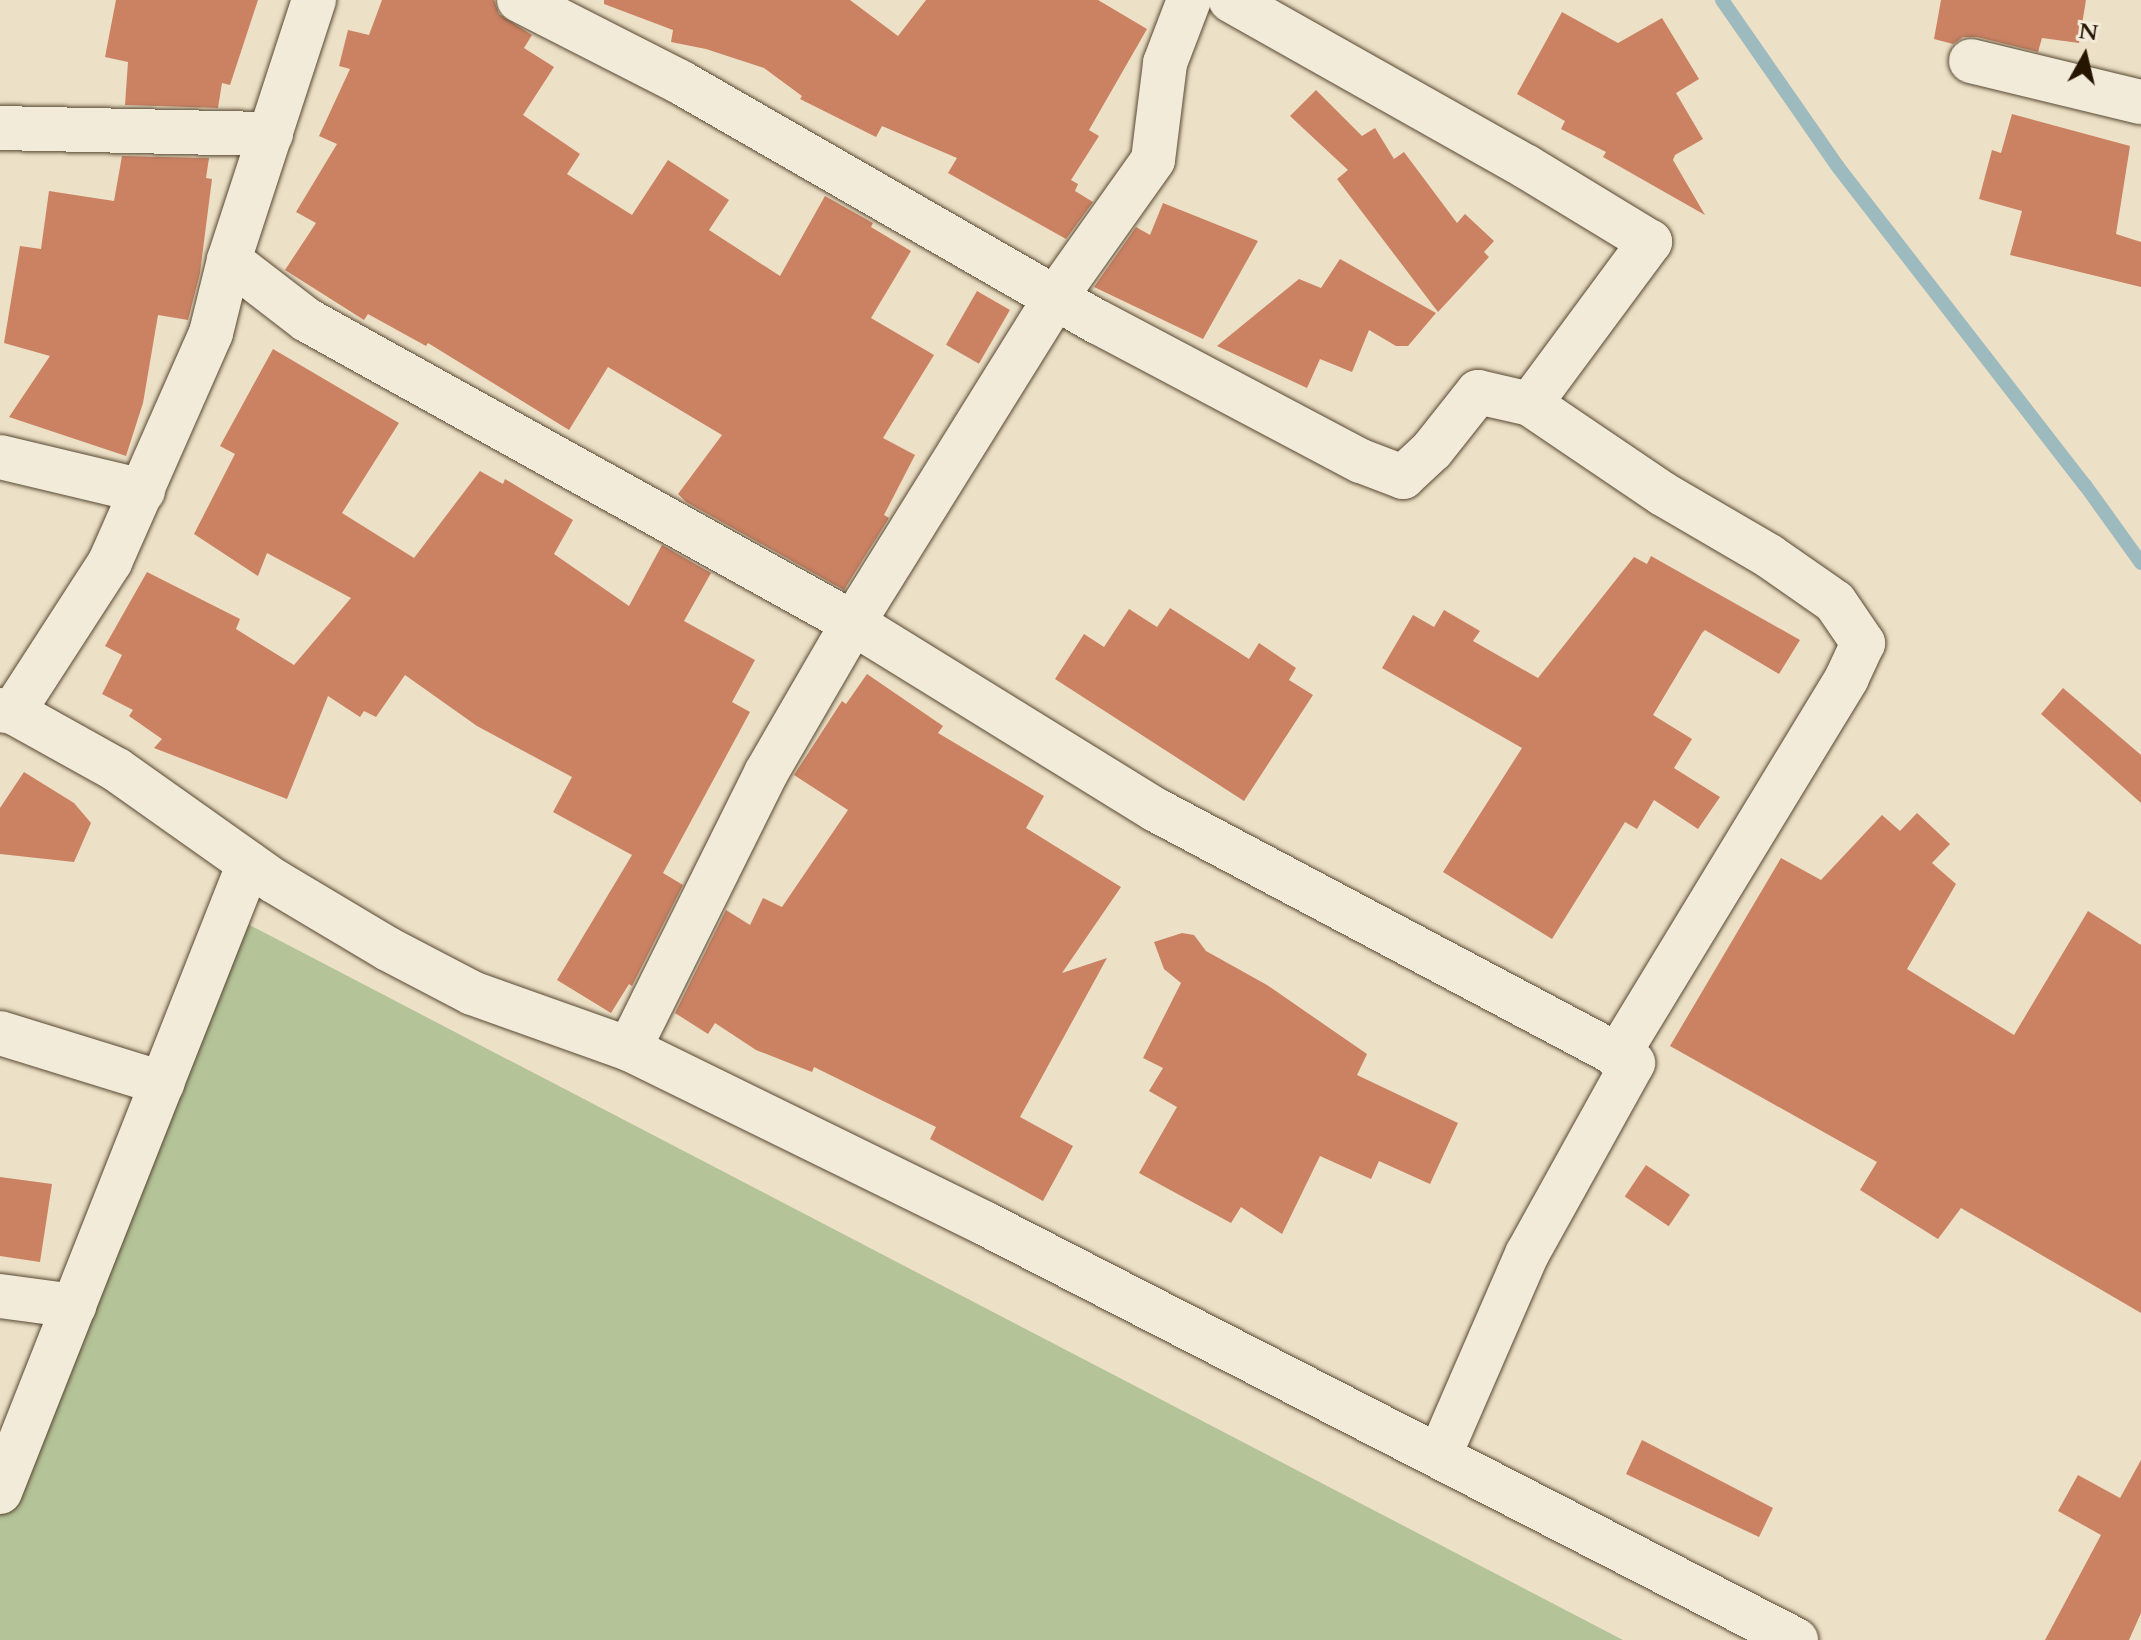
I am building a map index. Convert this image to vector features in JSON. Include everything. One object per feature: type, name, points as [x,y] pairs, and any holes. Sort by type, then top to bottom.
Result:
[{"type":"street","points":[[314,0],[229,260],[211,333],[143,491],[110,562],[6,711],[117,770],[249,863],[388,949],[472,993],[629,1049],[984,1223],[1796,1640]]},
{"type":"street","points":[[519,0],[680,82],[1055,298],[1361,461],[1403,477],[1432,450],[1478,392],[1530,404],[1663,494],[1769,556],[1835,602],[1863,643],[1847,678],[1617,1057]]},
{"type":"street","points":[[629,1049],[766,773],[853,623],[1055,298],[1153,160],[1165,63],[1189,0]]},
{"type":"street","points":[[1230,0],[1525,166],[1650,242],[1530,404]]},
{"type":"street","points":[[1971,61],[2141,102]]},
{"type":"street","points":[[0,128],[271,134]]},
{"type":"street","points":[[229,260],[307,320],[853,623],[1156,810],[1633,1063],[1527,1254],[1439,1456]]},
{"type":"street","points":[[0,457],[143,491]]},
{"type":"street","points":[[0,1492],[249,863]]},
{"type":"street","points":[[0,1033],[162,1083]]},
{"type":"street","points":[[0,1296],[74,1306]]},
{"type":"green space","points":[[236,918],[1623,1640],[0,1640],[0,1507]]},
{"type":"building","points":[[116,0],[258,0],[230,85],[222,83],[218,108],[125,105],[128,62],[105,57]]},
{"type":"building","points":[[382,0],[494,0],[499,14],[532,35],[524,48],[554,67],[523,115],[580,154],[567,174],[632,215],[668,160],[729,200],[709,230],[780,276],[825,196],[873,223],[871,227],[911,251],[871,318],[934,355],[883,438],[915,455],[884,515],[889,518],[844,590],[686,502],[678,494],[722,435],[608,367],[569,430],[428,343],[426,346],[368,314],[364,320],[285,270],[316,223],[296,212],[337,144],[319,136],[350,69],[339,66],[348,30],[369,35]]},
{"type":"building","points":[[604,0],[850,0],[898,36],[926,0],[1098,0],[1147,29],[1089,130],[1099,136],[1071,180],[1078,184],[1075,191],[1093,202],[1066,239],[948,173],[957,158],[882,126],[876,137],[800,99],[802,96],[764,68],[706,49],[671,42],[673,30],[604,4]]},
{"type":"building","points":[[1941,0],[2086,0],[2079,43],[2042,38],[2038,52],[1977,37],[1963,37],[1953,44],[1934,39]]},
{"type":"building","points":[[1562,12],[1618,43],[1662,18],[1699,79],[1676,93],[1703,139],[1675,155],[1673,160],[1705,215],[1603,157],[1606,152],[1561,129],[1565,121],[1517,94]]},
{"type":"building","points":[[1316,90],[1362,136],[1375,128],[1394,159],[1404,152],[1457,223],[1465,214],[1494,241],[1484,252],[1489,257],[1438,312],[1337,179],[1348,170],[1290,116]]},
{"type":"building","points":[[2012,114],[2130,146],[2116,234],[2141,242],[2141,287],[2010,255],[2022,211],[1979,199],[1992,150],[2001,153]]},
{"type":"building","points":[[122,156],[209,158],[206,178],[212,179],[200,273],[188,320],[158,315],[143,403],[126,456],[9,417],[50,356],[4,343],[20,246],[41,249],[49,191],[114,201]]},
{"type":"building","points":[[1163,203],[1258,241],[1203,339],[1094,287],[1136,227],[1150,235]]},
{"type":"building","points":[[1340,259],[1436,313],[1408,346],[1396,346],[1369,330],[1352,372],[1320,359],[1307,388],[1217,346],[1299,279],[1321,288]]},
{"type":"building","points":[[977,291],[1010,310],[979,364],[946,345]]},
{"type":"building","points":[[273,349],[399,423],[342,513],[414,558],[480,471],[503,484],[505,479],[573,520],[554,554],[629,606],[662,545],[711,573],[684,621],[755,660],[732,702],[750,712],[663,873],[683,885],[632,986],[629,984],[611,1013],[557,980],[632,855],[553,812],[572,777],[477,726],[405,675],[376,717],[364,711],[360,717],[328,696],[287,799],[154,748],[162,739],[129,716],[133,710],[102,694],[122,655],[105,646],[147,572],[240,619],[236,629],[294,665],[351,598],[267,553],[258,576],[194,534],[235,454],[220,446]]},
{"type":"building","points":[[1651,556],[1800,640],[1779,674],[1705,630],[1702,633],[1653,715],[1692,739],[1674,768],[1720,797],[1698,829],[1654,800],[1637,829],[1625,822],[1552,939],[1443,872],[1522,748],[1382,668],[1413,615],[1434,627],[1444,610],[1480,631],[1473,641],[1538,678],[1634,557],[1647,564]]},
{"type":"building","points":[[1170,608],[1249,659],[1259,643],[1296,668],[1289,680],[1313,695],[1244,801],[1055,679],[1084,634],[1104,647],[1129,609],[1157,627]]},
{"type":"building","points":[[867,674],[943,726],[938,733],[1044,796],[1026,828],[1121,887],[1062,973],[1107,958],[1020,1117],[1073,1146],[1043,1201],[930,1139],[936,1127],[814,1067],[812,1072],[756,1050],[715,1023],[708,1034],[675,1013],[726,910],[750,925],[763,898],[782,907],[848,810],[794,775],[842,701],[846,704]]},
{"type":"building","points":[[2063,688],[2141,755],[2141,803],[2041,714]]},
{"type":"building","points":[[24,772],[74,803],[91,823],[74,862],[0,854],[0,808]]},
{"type":"building","points":[[1917,813],[1950,844],[1932,863],[1956,884],[1907,969],[2014,1035],[2088,911],[2141,945],[2141,1313],[1961,1208],[1938,1239],[1860,1190],[1877,1162],[1670,1046],[1781,858],[1821,880],[1882,815],[1900,831]]},
{"type":"building","points":[[1182,933],[1194,935],[1206,951],[1267,985],[1367,1054],[1357,1075],[1458,1123],[1430,1184],[1379,1161],[1371,1179],[1320,1156],[1282,1234],[1241,1207],[1231,1223],[1139,1173],[1177,1107],[1149,1091],[1163,1068],[1143,1058],[1181,983],[1164,969],[1154,942]]},
{"type":"building","points":[[1646,1165],[1690,1195],[1669,1226],[1625,1197]]},
{"type":"building","points":[[0,1177],[52,1184],[40,1262],[0,1256]]},
{"type":"building","points":[[1642,1440],[1773,1508],[1759,1537],[1626,1474]]},
{"type":"building","points":[[2141,1460],[2141,1613],[2129,1640],[2045,1640],[2101,1535],[2058,1511],[2078,1475],[2120,1498]]},
{"type":"waterway","points":[[1722,0],[1838,167],[2085,485],[2141,563]]}]
